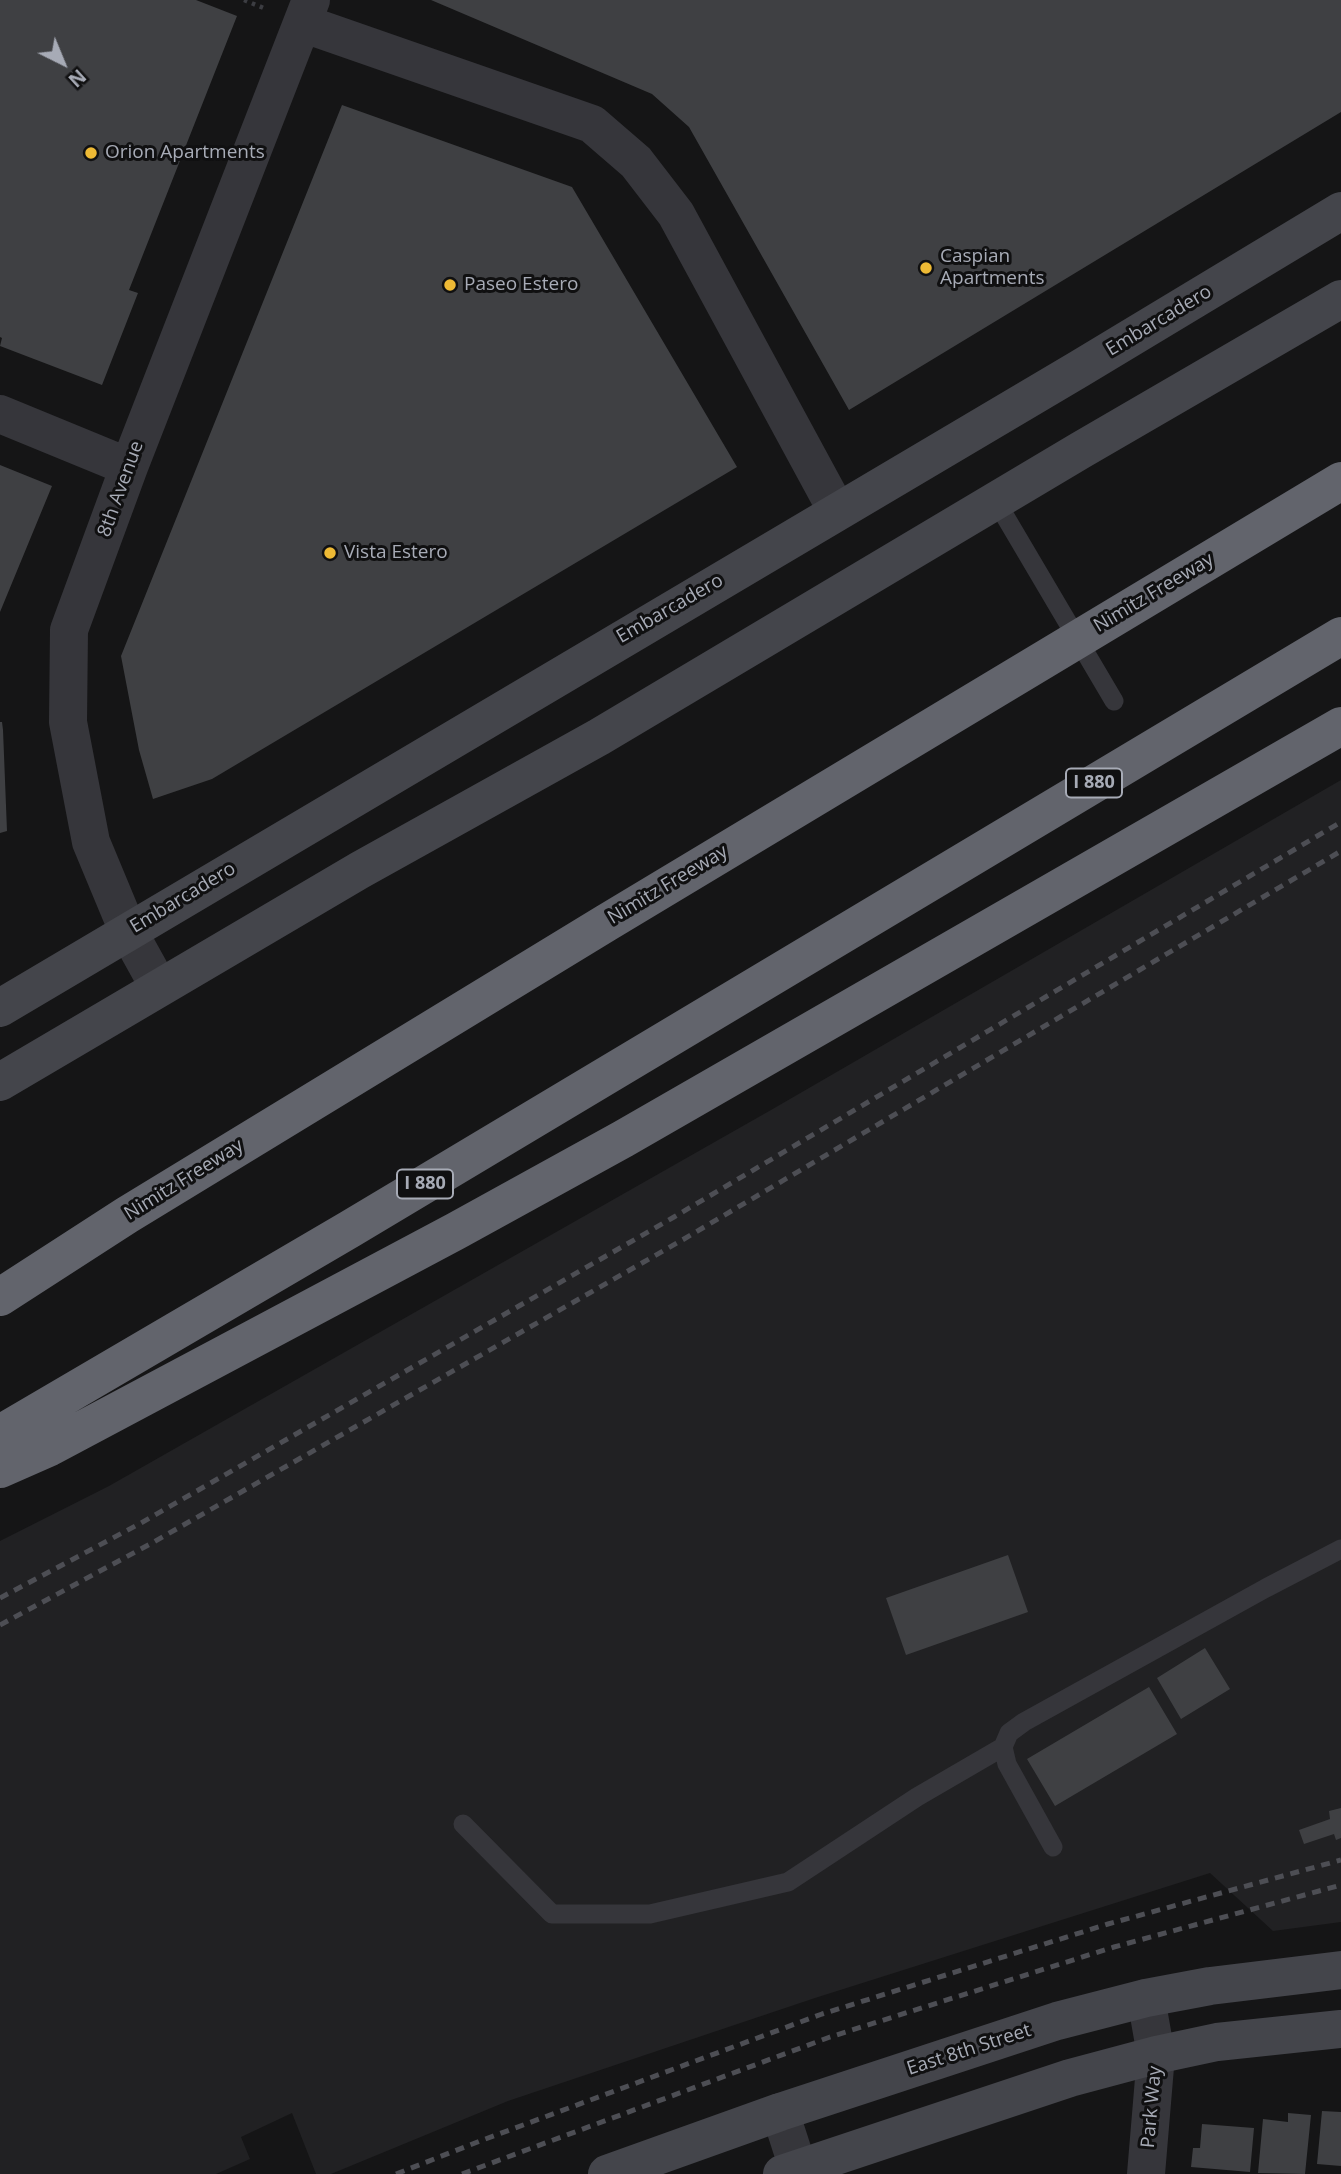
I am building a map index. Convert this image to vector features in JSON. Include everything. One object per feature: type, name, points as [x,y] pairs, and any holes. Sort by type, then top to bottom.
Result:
[{"type":"highway","name":"Nimitz Freeway","points":[[0,1297],[127,1215],[777,819],[1341,481]]},
{"type":"highway","name":"I 880","points":[[0,1433],[350,1229],[1341,636]]},
{"type":"highway","points":[[0,1469],[62,1441],[612,1146],[1341,726]]},
{"type":"main road","name":"Embarcadero","points":[[0,1007],[1341,211]]},
{"type":"main road","points":[[0,1082],[360,870],[599,737],[996,500],[1341,299]]},
{"type":"main road","name":"East 8th Street","points":[[607,2174],[780,2112],[1057,2021],[1146,1998],[1210,1986],[1341,1970]]},
{"type":"main road","points":[[794,2172],[1070,2078],[1156,2055],[1217,2042],[1341,2029]]},
{"type":"street","name":"8th Avenue","points":[[159,987],[128,931],[91,842],[68,722],[69,630],[129,467],[307,12]]},
{"type":"street","points":[[307,12],[592,124],[636,162],[676,214],[837,511]]},
{"type":"street","points":[[0,414],[129,467]]},
{"type":"street","name":"Park Way","points":[[1146,1998],[1156,2055],[1146,2174]]},
{"type":"street","points":[[780,2112],[794,2172]]},
{"type":"lane","points":[[996,500],[1114,701]]},
{"type":"lane","points":[[1053,1847],[1007,1764],[1003,1747],[1009,1733],[1024,1722],[1341,1549]]},
{"type":"lane","points":[[463,1824],[552,1914],[650,1914],[788,1882],[917,1797],[1003,1747]]},
{"type":"shaded area","points":[[1341,780],[1341,1922],[1273,1931],[1210,1873],[815,1998],[508,2101],[331,2174],[316,2174],[292,2113],[241,2137],[250,2159],[216,2174],[0,2174],[0,1541],[109,1486],[771,1110]]},
{"type":"building","name":"Orion Apartments","points":[[0,0],[196,0],[237,16],[129,290],[138,293],[102,385],[0,346]]},
{"type":"building","name":"Caspian Apartments","points":[[431,0],[1341,0],[1341,112],[849,410],[689,127],[652,94]]},
{"type":"building","points":[[342,105],[572,187],[737,467],[212,779],[153,799],[139,750],[121,656]]},
{"type":"building","points":[[0,465],[52,486],[0,612]]},
{"type":"building","points":[[0,722],[3,730],[7,831],[0,833]]},
{"type":"building","points":[[1008,1555],[1028,1612],[906,1655],[886,1598]]},
{"type":"building","points":[[1205,1648],[1230,1689],[1181,1719],[1157,1678]]},
{"type":"building","points":[[1149,1687],[1177,1734],[1055,1806],[1027,1759]]},
{"type":"building","points":[[1341,1808],[1341,1838],[1336,1840],[1334,1834],[1304,1844],[1299,1830],[1330,1819],[1329,1811]]},
{"type":"building","points":[[1322,2111],[1341,2112],[1341,2166],[1317,2164]]},
{"type":"building","points":[[1288,2113],[1311,2115],[1305,2174],[1258,2173],[1263,2119],[1288,2122]]},
{"type":"building","points":[[1202,2124],[1254,2128],[1250,2172],[1191,2167],[1193,2148],[1200,2148]]},
{"type":"railway","points":[[0,1598],[141,1523],[674,1217],[1341,822]]},
{"type":"railway","points":[[0,1625],[152,1543],[684,1239],[1341,851]]},
{"type":"railway","points":[[396,2174],[822,2014],[1108,1924],[1341,1860]]},
{"type":"railway","points":[[462,2174],[830,2037],[1114,1947],[1341,1885]]},
{"type":"place","name":"Orion Apartments","points":[[91,153]]},
{"type":"place","name":"Caspian Apartments","points":[[926,268]]},
{"type":"place","name":"Paseo Estero","points":[[450,285]]},
{"type":"place","name":"Vista Estero","points":[[330,553]]}]
